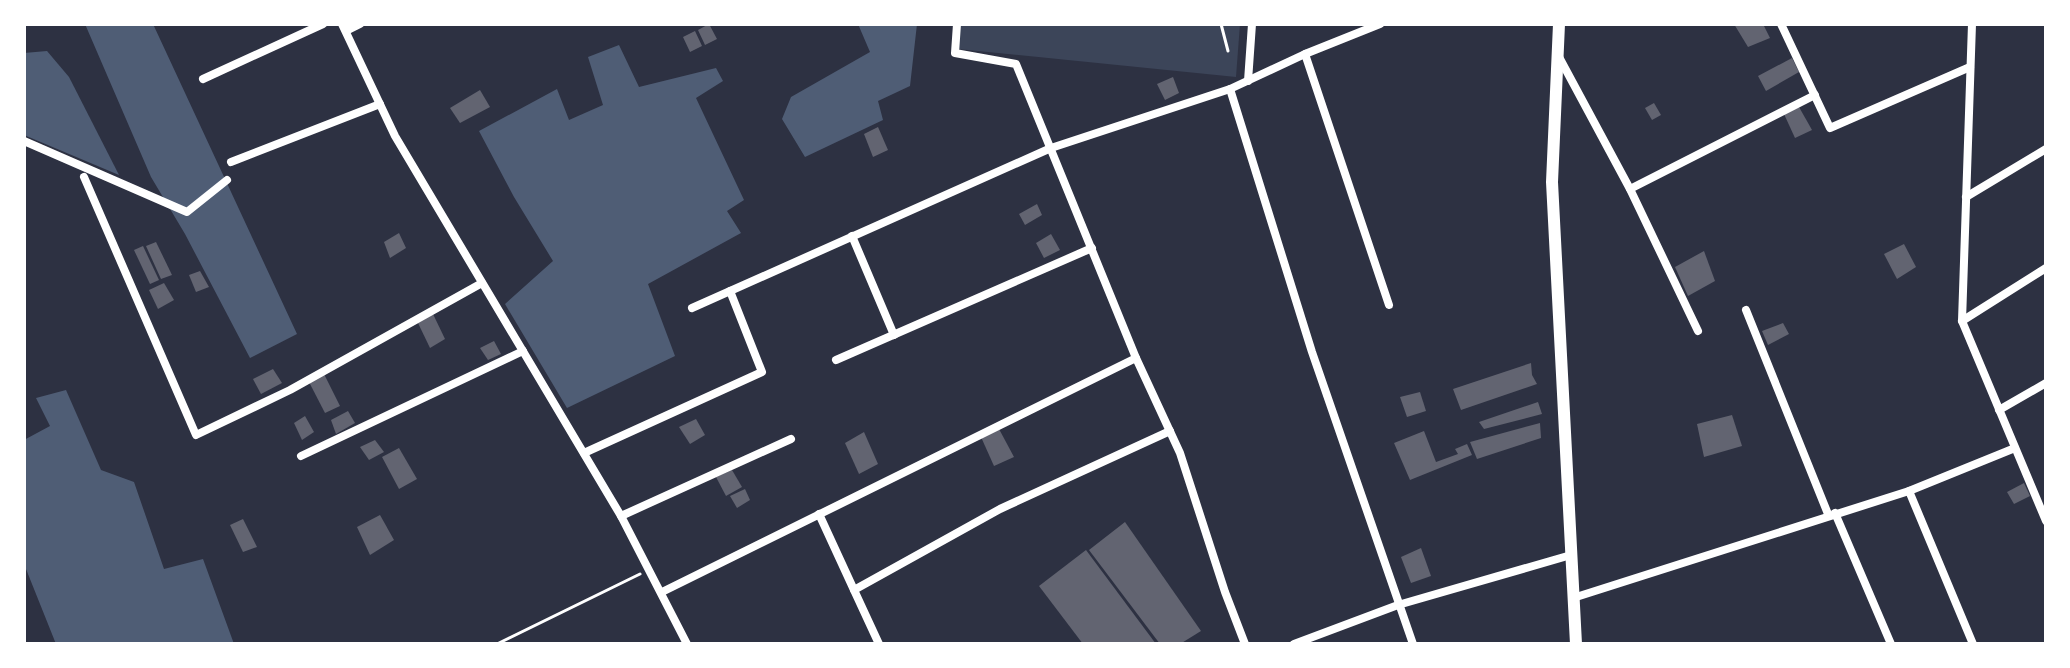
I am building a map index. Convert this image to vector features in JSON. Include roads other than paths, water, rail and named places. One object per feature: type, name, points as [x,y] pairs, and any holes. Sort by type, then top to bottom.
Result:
[{"type":"main road","points":[[1559,24],[1552,182],[1576,644]]},
{"type":"street","points":[[203,79],[323,24]]},
{"type":"street","points":[[360,24],[344,28],[413,168],[621,516],[687,644]]},
{"type":"street","points":[[957,24],[955,53],[1016,64],[1136,358],[1180,453],[1245,644]]},
{"type":"street","points":[[1248,81],[1252,24]]},
{"type":"street","points":[[692,308],[1051,148],[1230,89],[1380,24]]},
{"type":"street","points":[[1781,24],[1830,128],[1970,67]]},
{"type":"street","points":[[1972,24],[1962,321],[2046,521]]},
{"type":"street","points":[[1305,54],[1389,305]]},
{"type":"street","points":[[1558,55],[1630,189],[1698,331]]},
{"type":"street","points":[[1230,89],[1312,352],[1413,644]]},
{"type":"street","points":[[1630,189],[1815,95]]},
{"type":"street","points":[[231,162],[380,104]]},
{"type":"street","points":[[24,141],[187,212],[227,180]]},
{"type":"street","points":[[1966,197],[2046,149]]},
{"type":"street","points":[[84,177],[196,435],[290,390],[482,283]]},
{"type":"street","points":[[852,236],[894,335]]},
{"type":"street","points":[[836,360],[1092,248]]},
{"type":"street","points":[[1962,321],[2046,268]]},
{"type":"street","points":[[584,453],[762,372],[730,291]]},
{"type":"street","points":[[1746,310],[1891,644]]},
{"type":"street","points":[[301,456],[523,351]]},
{"type":"street","points":[[662,592],[1136,358]]},
{"type":"street","points":[[1999,410],[2046,383]]},
{"type":"street","points":[[854,590],[1000,509],[1170,431]]},
{"type":"street","points":[[621,516],[791,439]]},
{"type":"street","points":[[1573,598],[1909,491],[2015,448]]},
{"type":"street","points":[[1909,491],[1973,644]]},
{"type":"street","points":[[819,514],[879,644]]},
{"type":"street","points":[[1294,644],[1398,605],[1571,555]]}]
